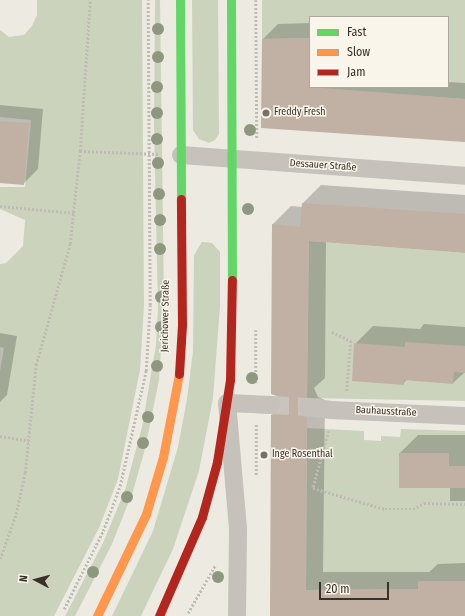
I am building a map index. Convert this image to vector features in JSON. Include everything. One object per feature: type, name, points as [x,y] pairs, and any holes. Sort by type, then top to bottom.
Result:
[{"type":"main road","name":"Jerichower Straße","points":[[97,616],[124,566],[146,514],[163,457],[175,395],[182,325],[180,0]]},
{"type":"main road","points":[[159,616],[198,530],[217,462],[227,403],[232,333],[231,0]]},
{"type":"street","name":"Dessauer Straße","points":[[181,155],[232,160],[465,176]]},
{"type":"street","points":[[237,616],[238,528],[227,403],[271,405]]},
{"type":"street","name":"Bauhausstraße","points":[[308,407],[465,416]]},
{"type":"path","points":[[0,559],[16,514],[30,441],[36,365],[63,274],[75,212],[90,0]]},
{"type":"path","name":"Jerichower Straße","points":[[64,609],[103,531],[120,486],[146,371],[150,305],[148,0]]},
{"type":"path","points":[[80,151],[181,155]]},
{"type":"path","points":[[0,206],[75,212]]},
{"type":"path","points":[[332,332],[351,341],[345,410]]},
{"type":"path","points":[[330,430],[313,488],[385,509],[413,510],[424,504],[465,504]]},
{"type":"path","points":[[0,436],[30,441]]},
{"type":"path","points":[[186,616],[214,566]]},
{"type":"green space","points":[[37,0],[142,0],[144,306],[140,370],[118,479],[99,528],[54,616],[0,616],[0,371],[4,348],[0,347],[0,264],[6,263],[23,246],[25,220],[0,209],[0,187],[25,187],[31,120],[0,117],[0,30],[9,37],[24,35],[32,26],[37,15]]},
{"type":"green space","points":[[155,0],[160,0],[164,304],[159,380],[145,449],[133,491],[112,544],[75,616],[65,616],[103,543],[125,490],[142,427],[156,345],[158,308],[154,127]]},
{"type":"green space","points":[[192,0],[218,0],[219,134],[215,140],[209,143],[199,139],[193,130]]},
{"type":"green space","points":[[262,0],[465,0],[465,99],[320,89],[449,88],[449,16],[309,16],[309,38],[262,39]]},
{"type":"green space","points":[[309,241],[465,253],[465,401],[307,398]]},
{"type":"green space","points":[[202,242],[212,243],[220,252],[220,306],[213,398],[199,471],[173,549],[141,616],[112,616],[153,531],[178,447],[187,399],[193,351],[194,255]]},
{"type":"green space","points":[[307,428],[364,431],[364,440],[381,441],[381,436],[400,437],[401,429],[465,431],[465,581],[419,581],[418,589],[306,590]]},
{"type":"building","points":[[309,38],[309,88],[465,99],[465,142],[261,128],[262,39]]},
{"type":"building","points":[[0,121],[29,123],[24,185],[0,183]]},
{"type":"building","points":[[302,203],[465,214],[465,253],[309,241],[307,397],[299,400],[297,406],[300,415],[307,418],[306,590],[418,589],[418,581],[465,581],[465,616],[270,616],[271,415],[280,411],[281,405],[277,396],[271,394],[272,224],[300,227]]},
{"type":"building","points":[[405,342],[465,346],[465,373],[454,372],[453,384],[404,380],[404,385],[352,381],[354,343],[405,347]]},
{"type":"building","points":[[399,453],[449,453],[449,466],[465,466],[465,488],[399,488]]},
{"type":"tunnel","points":[[271,405],[307,407]]},
{"type":"traffic: fast","points":[[180,0],[181,199]]},
{"type":"traffic: fast","points":[[231,0],[232,280]]},
{"type":"traffic: slow","points":[[97,616],[146,514],[163,457],[179,374]]},
{"type":"traffic: jam","points":[[179,374],[182,325],[181,199]]},
{"type":"traffic: jam","points":[[159,616],[202,517],[217,462],[230,380],[232,280]]},
{"type":"place","name":"Freddy Fresh","points":[[266,113]]},
{"type":"place","name":"Inge Rosenthal","points":[[264,455]]}]
